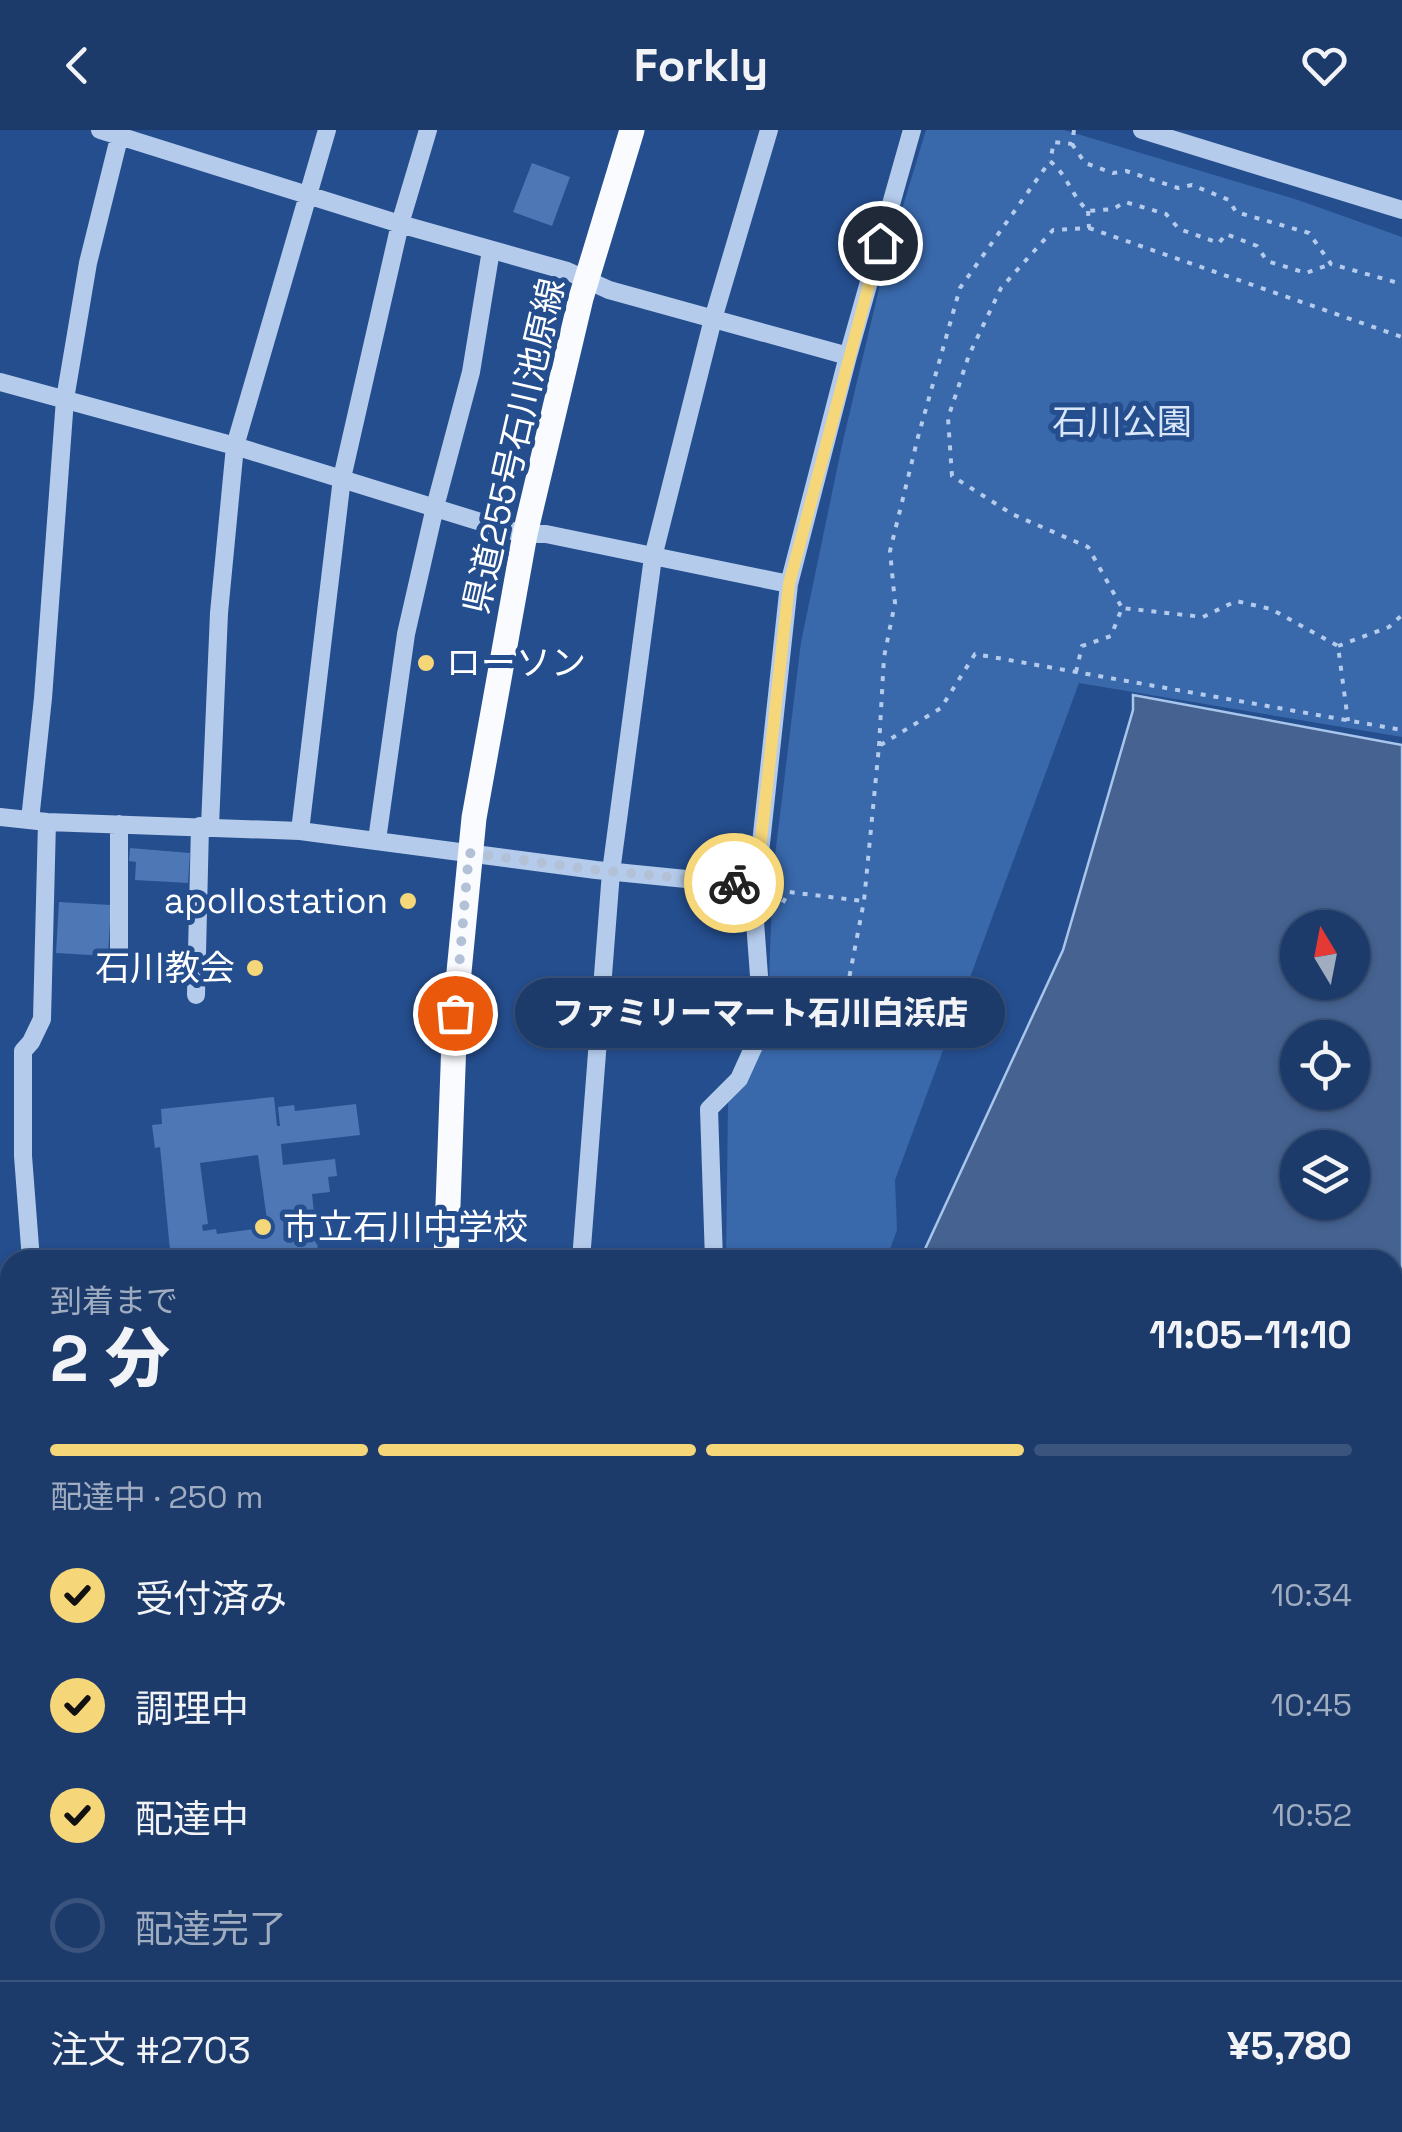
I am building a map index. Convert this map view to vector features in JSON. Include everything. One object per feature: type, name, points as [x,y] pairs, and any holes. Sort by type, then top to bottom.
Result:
[{"type":"main road","name":"県道255号石川池原線","points":[[446,1250],[455,1013],[469,853],[526,534],[586,279],[632,130]]},
{"type":"street","points":[[100,130],[586,279],[608,290],[848,356]]},
{"type":"street","points":[[196,994],[218,613],[235,446],[327,130]]},
{"type":"street","points":[[300,830],[342,478],[400,224],[428,130]]},
{"type":"street","points":[[582,1250],[611,872],[654,557],[713,319],[770,130]]},
{"type":"street","points":[[714,1250],[709,1109],[739,1079],[759,1035],[761,1004],[754,908],[789,584],[912,130]]},
{"type":"street","points":[[1142,130],[1402,210]]},
{"type":"street","points":[[30,1250],[23,1156],[22,1050],[31,1042],[42,1019],[38,821],[42,698],[65,399],[88,263],[120,133]]},
{"type":"street","points":[[378,840],[406,634],[471,372],[490,250]]},
{"type":"street","points":[[0,382],[235,446],[526,534],[546,534],[789,584]]},
{"type":"street","points":[[0,818],[300,830],[611,872],[756,886]]},
{"type":"street","points":[[119,824],[119,962]]},
{"type":"path","points":[[1074,130],[1072,144],[1085,163],[1178,188],[1192,185],[1230,200],[1236,212],[1309,234],[1331,264]]},
{"type":"path","points":[[847,1042],[848,984],[864,901],[884,658],[895,603],[890,551],[918,437],[960,288],[1050,160],[1054,142],[1072,144]]},
{"type":"path","points":[[1050,160],[1067,175],[1074,198],[1088,211],[1089,228]]},
{"type":"path","points":[[1088,211],[1113,209],[1126,202],[1166,214],[1179,228],[1218,243],[1226,234],[1256,246],[1268,261],[1306,273],[1331,264],[1402,284]]},
{"type":"path","points":[[1122,608],[1088,547],[1012,514],[952,476],[948,418],[970,355],[1000,288],[1053,230],[1089,228],[1402,337]]},
{"type":"path","points":[[1122,608],[1203,617],[1236,601],[1271,609],[1338,646],[1390,627],[1402,615]]},
{"type":"path","points":[[1076,672],[1082,646],[1111,636],[1122,608]]},
{"type":"path","points":[[1338,646],[1348,720]]},
{"type":"path","points":[[879,746],[941,708],[975,654],[1402,730]]},
{"type":"path","points":[[766,908],[782,904],[789,892],[864,901]]},
{"type":"green space","name":"石川公園","points":[[926,130],[1064,130],[1298,200],[1402,237],[1402,737],[1079,683],[895,1180],[897,1230],[890,1250],[726,1250],[728,1103],[743,1084],[767,1033],[773,872],[801,642],[883,272]]},
{"type":"shaded area","points":[[1133,695],[1402,745],[1402,1250],[925,1250],[1063,950],[1133,710]]},
{"type":"building","points":[[532,163],[570,177],[552,226],[513,212]]},
{"type":"building","points":[[130,848],[190,853],[188,883],[135,880],[136,862],[129,861]]},
{"type":"building","points":[[59,902],[111,905],[108,956],[56,953]]},
{"type":"building","points":[[274,1097],[277,1126],[278,1107],[294,1105],[295,1111],[356,1104],[360,1135],[281,1144],[283,1165],[335,1159],[337,1176],[328,1177],[330,1192],[312,1194],[318,1250],[170,1250],[160,1147],[155,1148],[152,1125],[162,1124],[161,1109]],"holes":[[[258,1155],[268,1227],[217,1234],[216,1229],[203,1231],[202,1225],[208,1224],[200,1163]]]},
{"type":"way so far","points":[[455,1013],[469,853],[734,883]]},
{"type":"place","name":"ローソン","points":[[426,663]]},
{"type":"place","name":"apollostation","points":[[408,901]]},
{"type":"place","name":"石川教会","points":[[255,968]]},
{"type":"place","name":"ファミリーマート石川白浜店","points":[[455,1013]]},
{"type":"place","name":"市立石川中学校","points":[[263,1227]]},
{"type":"route","points":[[734,883],[756,886],[789,584],[880,243]]}]
